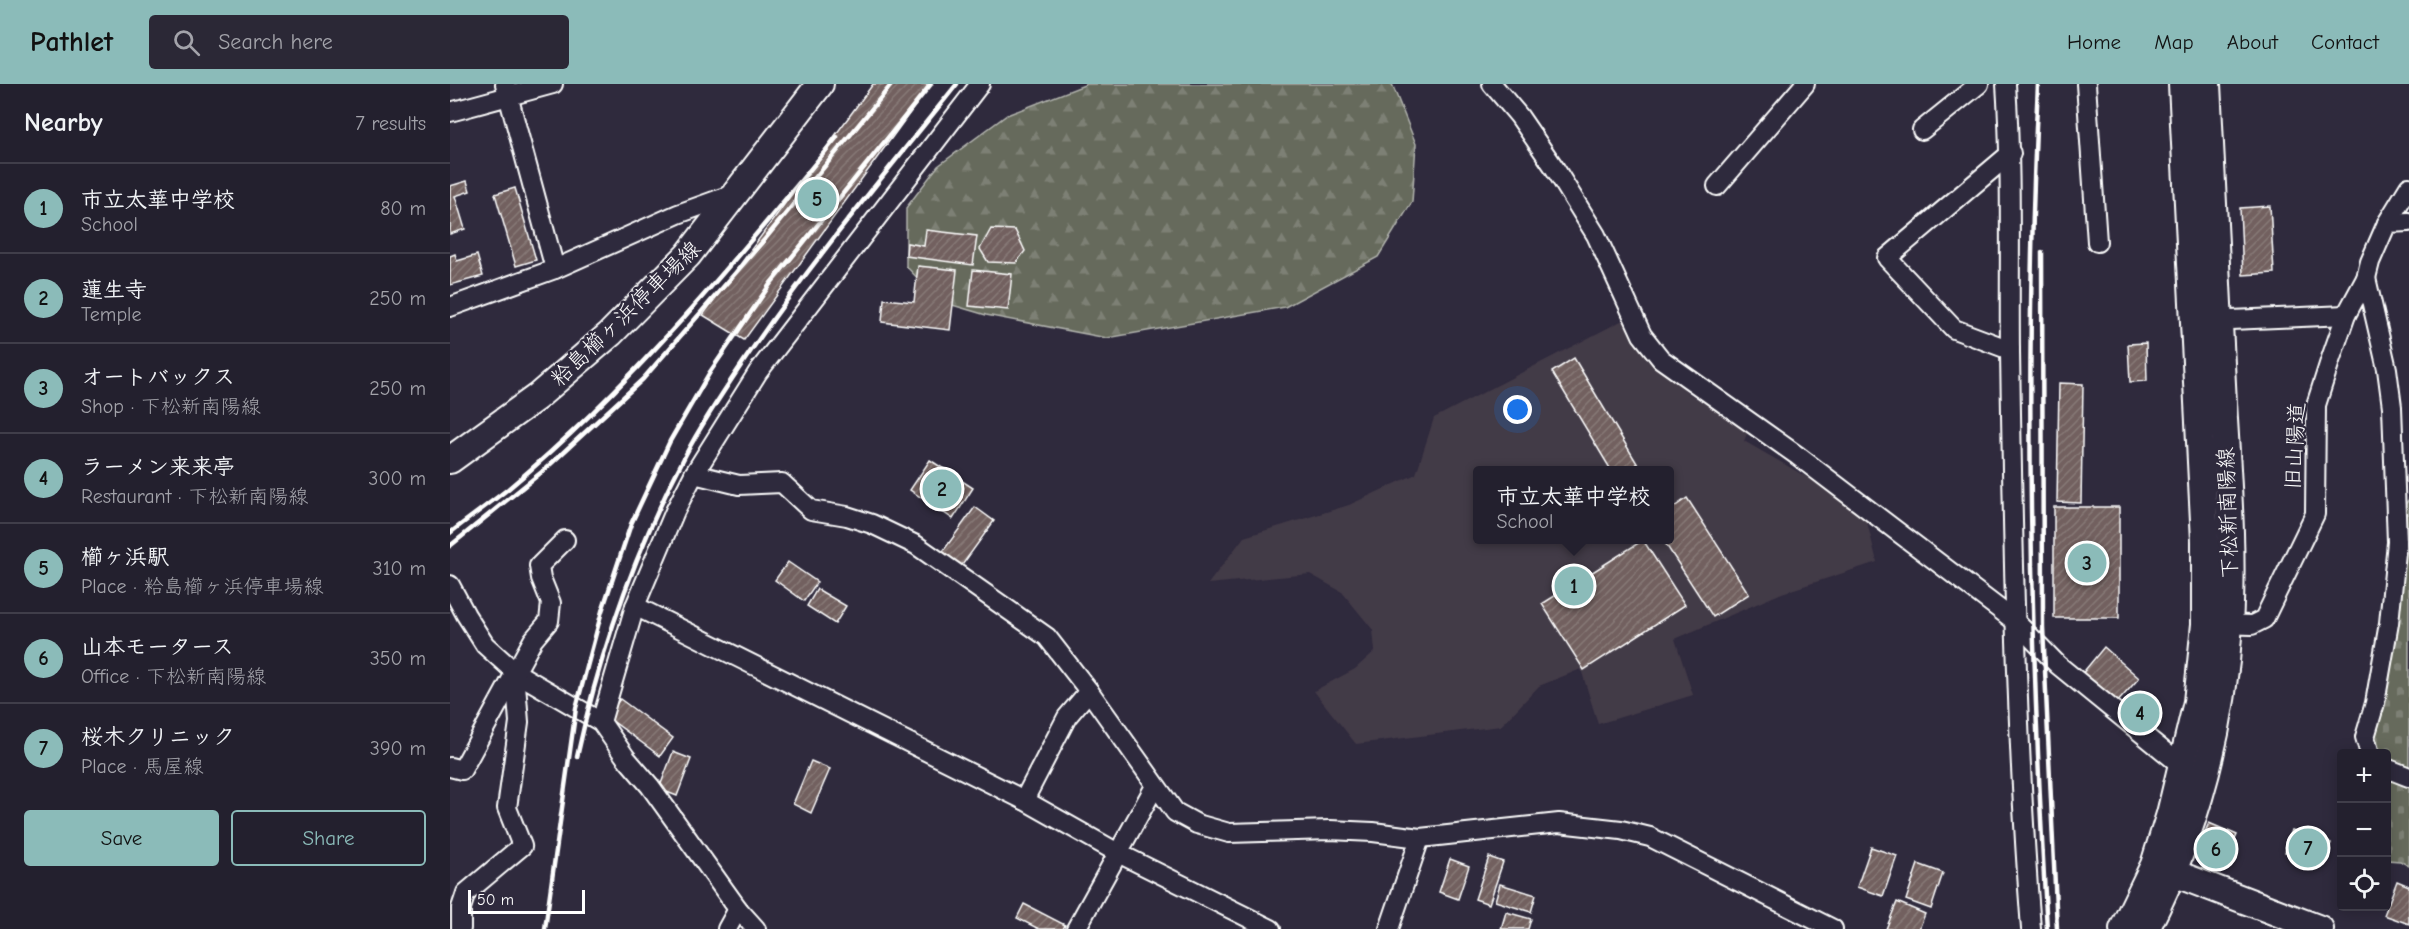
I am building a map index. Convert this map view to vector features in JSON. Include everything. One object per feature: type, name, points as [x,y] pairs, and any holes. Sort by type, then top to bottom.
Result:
[{"type":"main road","name":"粭島櫛ヶ浜停車場線","points":[[450,460],[537,397],[610,334],[688,255],[820,84]]},
{"type":"main road","name":"下松新南陽線","points":[[2182,84],[2207,321]]},
{"type":"main road","name":"下松新南陽線","points":[[2123,929],[2163,869],[2207,774],[2220,705],[2217,624],[2205,541],[2207,84]]},
{"type":"main road","name":"下松新南陽線","points":[[2148,928],[2163,869],[2170,814],[2217,624]]},
{"type":"main road","points":[[2163,869],[2320,929]]},
{"type":"street","points":[[450,112],[507,90],[553,84]]},
{"type":"street","points":[[601,722],[635,606],[675,511],[694,474],[758,372],[980,84]]},
{"type":"street","points":[[1492,84],[1519,116],[1554,166],[1596,235],[1641,335],[1661,359],[1710,396],[1798,456],[2015,621],[2058,665],[2182,766]]},
{"type":"street","points":[[1717,186],[1805,84]]},
{"type":"street","points":[[1922,130],[1979,84]]},
{"type":"street","points":[[2007,84],[2011,153],[2010,350],[2015,621],[2025,850],[2031,929]]},
{"type":"street","points":[[2086,84],[2097,242]]},
{"type":"street","points":[[507,90],[555,268]]},
{"type":"street","points":[[2010,350],[1954,329],[1887,258],[2011,153]]},
{"type":"street","name":"旧山陽道","points":[[2217,624],[2252,625],[2264,619],[2316,514],[2314,463],[2316,405],[2346,315],[2366,278],[2370,262],[2387,223],[2409,186]]},
{"type":"street","points":[[450,307],[555,268],[678,214],[737,192]]},
{"type":"street","points":[[2387,223],[2409,222]]},
{"type":"street","points":[[2366,278],[2387,369],[2391,407],[2397,542],[2389,623],[2375,703],[2365,737],[2369,749]]},
{"type":"street","points":[[2207,321],[2346,315]]},
{"type":"street","points":[[694,474],[739,484],[782,483],[811,510],[847,516],[872,524],[916,545],[1047,637],[1089,691],[1174,812],[1197,824],[1228,833],[1330,830],[1420,838],[1559,824],[1621,830],[1650,837],[1833,929]]},
{"type":"street","points":[[450,767],[462,770],[533,640],[549,621],[551,603],[539,566],[565,540]]},
{"type":"street","points":[[450,585],[485,645],[515,672],[601,722],[738,909],[756,929]]},
{"type":"street","points":[[635,606],[1024,800],[1118,853],[1271,929]]},
{"type":"street","points":[[461,929],[461,908],[466,893],[522,846],[507,808],[519,722],[515,672]]},
{"type":"street","points":[[1024,800],[1067,717],[1089,691]]},
{"type":"street","points":[[2391,770],[2409,777]]},
{"type":"street","points":[[1076,929],[1155,786]]},
{"type":"street","points":[[1389,929],[1420,838]]},
{"type":"street","points":[[727,929],[738,909]]},
{"type":"shaded area","points":[[1625,319],[1688,393],[1749,429],[1744,441],[1864,510],[1877,562],[1782,593],[1675,639],[1693,695],[1598,724],[1581,669],[1539,686],[1501,726],[1356,744],[1314,691],[1355,669],[1375,651],[1373,630],[1342,592],[1310,574],[1208,584],[1244,537],[1349,505],[1416,474],[1434,418]]},
{"type":"green space","points":[[1087,84],[1392,84],[1416,144],[1412,202],[1378,257],[1285,307],[1107,338],[986,315],[939,301],[906,266],[906,208],[938,166],[1007,115]]},
{"type":"green space","points":[[2409,499],[2409,866],[2400,861],[2391,860],[2391,749],[2361,749],[2398,515]]},
{"type":"building","points":[[873,84],[931,84],[744,340],[703,315]]},
{"type":"building","points":[[467,181],[470,191],[455,196],[465,229],[450,234],[450,186]]},
{"type":"building","points":[[515,188],[536,260],[516,266],[495,194]]},
{"type":"building","points":[[2270,206],[2274,273],[2243,275],[2240,208]]},
{"type":"building","points":[[991,229],[1015,230],[1025,251],[1016,263],[988,262],[980,249]]},
{"type":"building","points":[[926,230],[977,236],[973,265],[906,256],[907,243],[924,246]]},
{"type":"building","points":[[455,254],[457,261],[477,255],[483,276],[450,285],[450,256]]},
{"type":"building","points":[[918,266],[957,270],[950,330],[882,322],[884,299],[914,302]]},
{"type":"building","points":[[973,270],[1012,274],[1008,310],[969,306]]},
{"type":"building","points":[[2146,343],[2147,381],[2130,382],[2128,344]]},
{"type":"building","points":[[1574,358],[1639,466],[1609,466],[1552,372]]},
{"type":"building","points":[[2059,383],[2083,384],[2081,503],[2057,502]]},
{"type":"building","points":[[930,460],[973,488],[953,519],[910,490]]},
{"type":"building","points":[[1687,498],[1749,594],[1713,617],[1666,544],[1674,544],[1674,507]]},
{"type":"building","points":[[975,507],[994,521],[960,568],[941,554]]},
{"type":"building","points":[[2054,507],[2119,507],[2119,618],[2054,618]]},
{"type":"building","points":[[1637,544],[1646,544],[1685,605],[1584,670],[1542,604]]},
{"type":"building","points":[[788,562],[817,582],[804,601],[775,580]]},
{"type":"building","points":[[817,589],[846,606],[835,624],[807,606]]},
{"type":"building","points":[[2104,647],[2139,678],[2115,705],[2081,675]]},
{"type":"building","points":[[2133,694],[2160,718],[2148,732],[2121,708]]},
{"type":"building","points":[[620,699],[673,738],[660,756],[607,717]]},
{"type":"building","points":[[673,752],[691,759],[677,796],[659,789]]},
{"type":"building","points":[[811,761],[830,769],[811,813],[793,804]]},
{"type":"building","points":[[2209,823],[2237,835],[2221,872],[2208,867],[2202,857],[2201,841]]},
{"type":"building","points":[[2292,830],[2331,843],[2324,865],[2285,852]]},
{"type":"building","points":[[1871,847],[1897,856],[1883,896],[1857,887]]},
{"type":"building","points":[[1489,857],[1503,862],[1489,904],[1475,899]]},
{"type":"building","points":[[1450,859],[1469,866],[1458,899],[1439,892]]},
{"type":"building","points":[[1918,864],[1943,873],[1931,909],[1906,900]]},
{"type":"building","points":[[2397,881],[2409,886],[2409,924],[2384,915],[2386,911],[2391,911],[2391,897]]},
{"type":"building","points":[[1500,884],[1536,895],[1531,912],[1495,901]]},
{"type":"building","points":[[1897,902],[1925,914],[1919,929],[1886,929]]},
{"type":"building","points":[[1024,904],[1065,925],[1063,929],[1039,929],[1017,918]]},
{"type":"building","points":[[1506,912],[1531,919],[1528,929],[1501,929]]},
{"type":"railway","points":[[450,546],[543,471],[643,379],[765,239],[892,84]]},
{"type":"railway","points":[[545,929],[576,708],[602,611],[631,524],[670,441],[710,372],[771,283],[931,84]]},
{"type":"railway","points":[[577,757],[608,640],[635,564],[668,490],[707,417],[796,287],[957,84]]},
{"type":"railway","points":[[2038,84],[2031,295],[2031,506],[2036,718],[2047,929]]},
{"type":"railway","points":[[450,533],[508,489],[554,449],[640,365],[721,276],[837,137]]},
{"type":"railway","points":[[2042,252],[2043,627],[2057,929]]},
{"type":"place","name":"櫛ヶ浜駅","points":[[817,199]]},
{"type":"place","name":"蓮生寺","points":[[942,489]]},
{"type":"place","name":"オートバックス","points":[[2087,563]]},
{"type":"place","name":"市立太華中学校","points":[[1574,586]]},
{"type":"place","name":"ラーメン来来亭","points":[[2140,713]]},
{"type":"place","name":"桜木クリニック","points":[[2308,848]]},
{"type":"place","name":"山本モータース","points":[[2216,849]]}]
